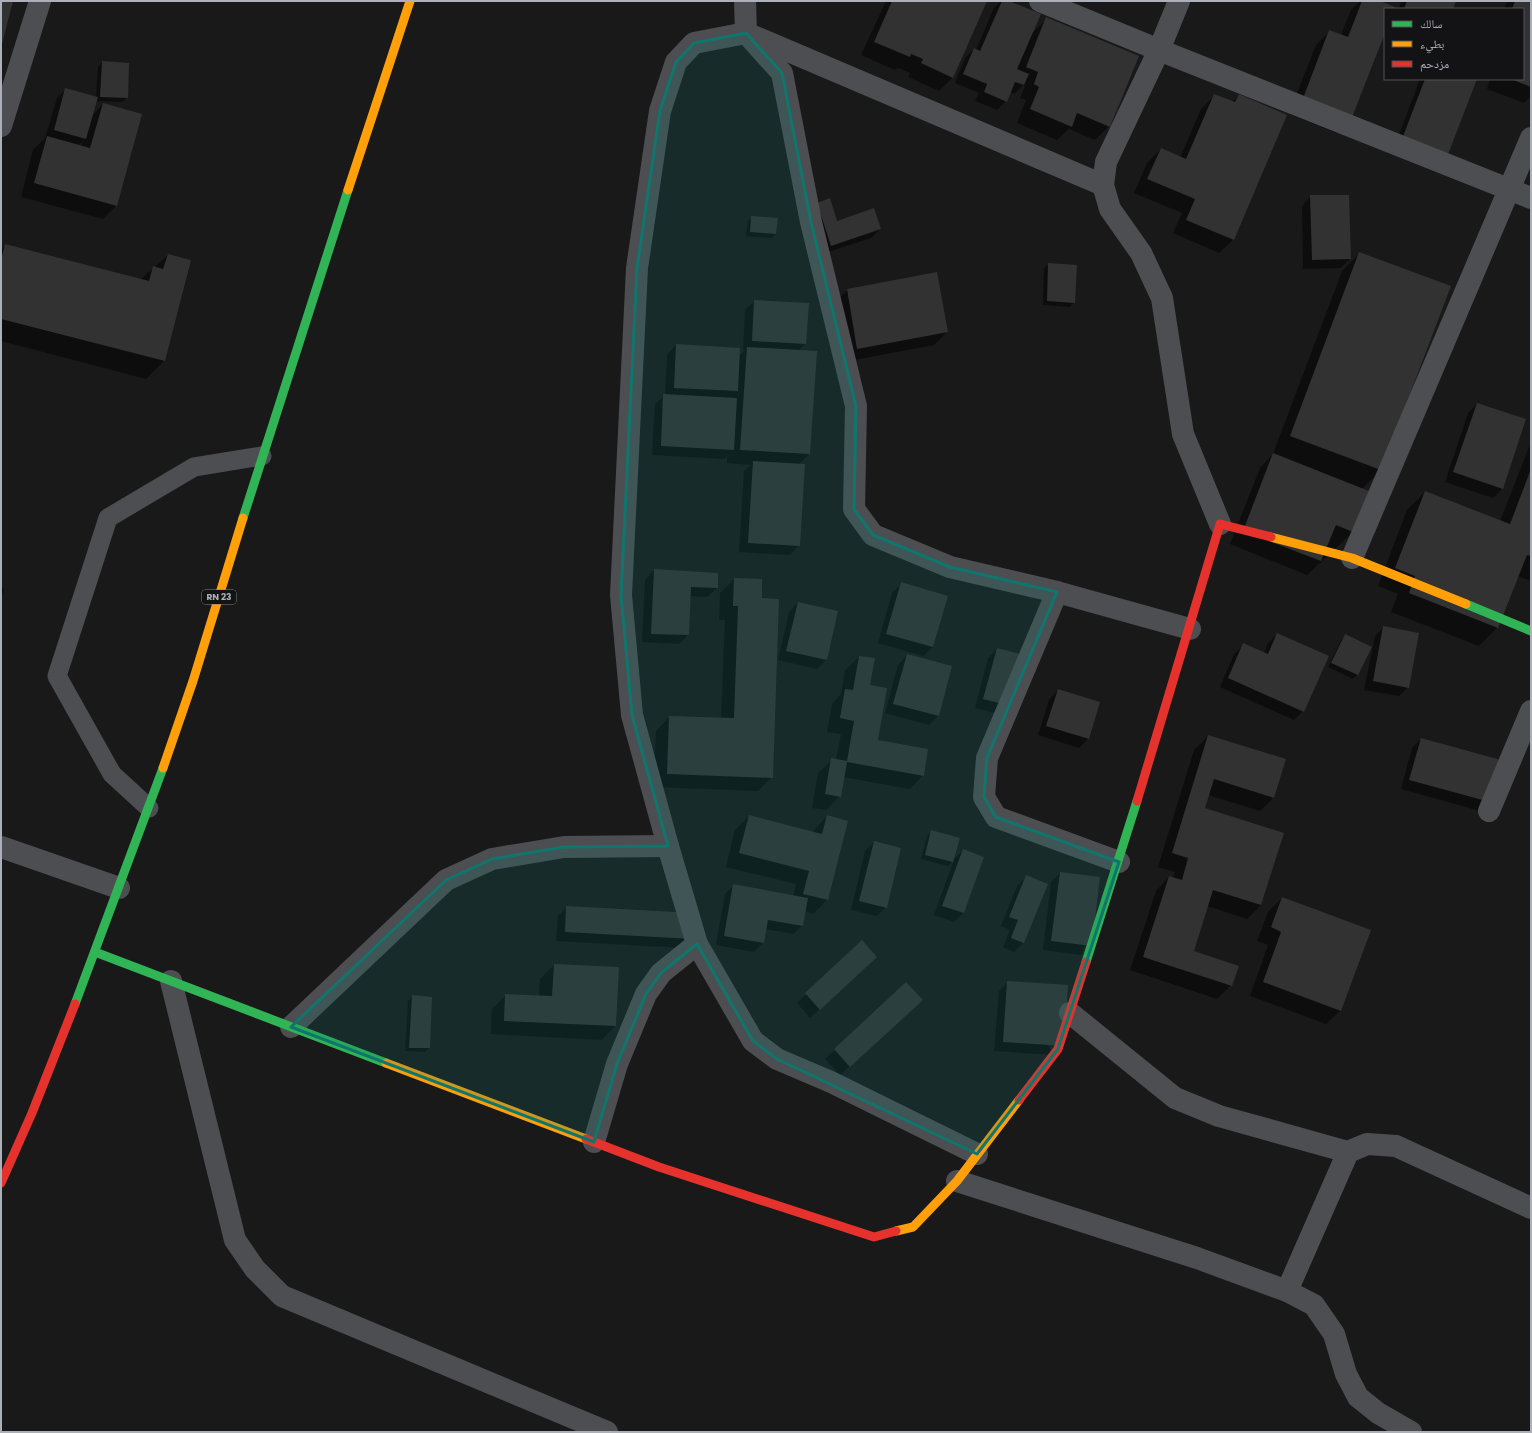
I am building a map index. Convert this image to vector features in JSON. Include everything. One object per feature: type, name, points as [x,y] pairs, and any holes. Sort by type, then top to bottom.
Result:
[{"type":"street","points":[[1,126],[40,1]]},
{"type":"street","name":"RN 23","points":[[1,1183],[32,1113],[150,808],[193,681],[262,456],[410,1]]},
{"type":"street","points":[[745,1],[746,33],[782,73],[811,222],[856,406],[854,509],[873,535],[950,567],[1057,592],[1190,629]]},
{"type":"street","points":[[1040,1],[1531,198]]},
{"type":"street","points":[[95,952],[659,1167],[874,1237],[913,1227],[957,1181],[1058,1049],[1119,862],[1190,629],[1220,524],[1183,434],[1162,298],[1141,253],[1110,209],[1103,185],[1106,162],[1159,50],[1179,1]]},
{"type":"street","points":[[977,1154],[831,1082],[777,1059],[753,1041],[697,944],[632,715],[621,595],[637,268],[660,111],[676,62],[694,43],[746,33],[1103,185]]},
{"type":"street","points":[[1352,558],[1531,138]]},
{"type":"street","points":[[1220,524],[1352,558],[1531,631]]},
{"type":"street","points":[[1057,592],[987,758],[984,797],[996,817],[1119,862]]},
{"type":"street","points":[[1489,811],[1531,712]]},
{"type":"street","points":[[291,1027],[446,880],[492,859],[564,847],[668,846]]},
{"type":"street","points":[[1,848],[119,888]]},
{"type":"street","points":[[594,1142],[617,1064],[646,994],[661,973],[697,944]]},
{"type":"street","points":[[171,981],[235,1240],[255,1269],[282,1296],[608,1432]]},
{"type":"street","points":[[1070,1013],[1175,1098],[1219,1116],[1348,1152],[1367,1144],[1396,1146],[1531,1208]]},
{"type":"street","points":[[1287,1291],[1348,1152]]},
{"type":"street","points":[[957,1181],[1197,1258],[1287,1291],[1314,1305],[1334,1334],[1346,1374],[1358,1397],[1378,1413],[1411,1432]]},
{"type":"lane","points":[[150,808],[112,774],[57,676],[108,518],[194,467],[262,456]]},
{"type":"highlighted area","points":[[746,33],[782,73],[811,222],[856,406],[854,509],[873,535],[950,567],[1057,592],[987,758],[984,797],[996,817],[1119,862],[1058,1049],[977,1154],[777,1059],[753,1041],[697,944],[661,973],[646,994],[617,1064],[594,1142],[291,1027],[446,880],[492,859],[564,847],[668,846],[632,715],[621,595],[637,268],[660,111],[676,62],[694,43]]},
{"type":"building","points":[[1,1],[13,1],[2,44],[1,44]]},
{"type":"building","points":[[892,1],[987,1],[953,78],[921,63],[923,59],[911,54],[910,57],[874,42]]},
{"type":"building","points":[[1002,1],[1009,1],[1041,14],[1017,69],[1029,74],[1024,85],[1015,82],[1007,102],[984,92],[987,84],[963,74],[974,48],[980,51]]},
{"type":"building","points":[[1362,1],[1380,1],[1395,7],[1384,8],[1384,36],[1351,120],[1302,101],[1329,30],[1348,37]]},
{"type":"building","points":[[1407,1],[1456,1],[1453,8],[1404,8]]},
{"type":"building","points":[[1515,1],[1531,1],[1531,87],[1514,80],[1524,80],[1524,8],[1512,8]]},
{"type":"building","points":[[1046,17],[1139,56],[1110,127],[1077,113],[1072,127],[1030,109],[1039,87],[1034,84],[1038,72],[1026,67]]},
{"type":"building","points":[[102,61],[129,63],[128,98],[100,97]]},
{"type":"building","points":[[1425,80],[1477,80],[1447,157],[1402,139]]},
{"type":"building","points":[[65,88],[98,97],[86,139],[54,130]]},
{"type":"building","points":[[1214,94],[1235,102],[1239,94],[1287,115],[1234,240],[1186,220],[1195,199],[1147,179],[1161,148],[1186,159]]},
{"type":"building","points":[[103,103],[142,114],[117,206],[34,183],[47,136],[90,148]]},
{"type":"building","points":[[1310,195],[1349,195],[1351,259],[1312,260]]},
{"type":"building","points":[[830,198],[837,221],[874,208],[881,229],[831,246],[817,203]]},
{"type":"building","points":[[751,216],[778,218],[776,234],[750,232]]},
{"type":"building","points":[[5,244],[149,281],[153,266],[163,269],[168,254],[191,260],[165,361],[1,319],[1,260]]},
{"type":"building","points":[[1359,252],[1451,286],[1381,470],[1290,436]]},
{"type":"building","points":[[1048,263],[1077,265],[1075,303],[1047,301]]},
{"type":"building","points":[[937,272],[948,332],[857,349],[847,289]]},
{"type":"building","points":[[754,300],[809,303],[806,344],[752,341]]},
{"type":"building","points":[[676,344],[740,348],[738,391],[674,388]]},
{"type":"building","points":[[747,347],[817,351],[810,454],[740,450]]},
{"type":"building","points":[[663,394],[737,398],[734,450],[661,446]]},
{"type":"building","points":[[1477,403],[1526,419],[1503,489],[1453,472]]},
{"type":"building","points":[[1273,453],[1369,491],[1353,532],[1336,525],[1321,561],[1243,531]]},
{"type":"building","points":[[753,461],[805,464],[800,546],[748,543]]},
{"type":"building","points":[[1531,469],[1531,556],[1527,555],[1498,628],[1409,593],[1415,576],[1395,568],[1425,491],[1510,524]]},
{"type":"building","points":[[654,569],[718,573],[718,588],[691,587],[689,635],[651,634]]},
{"type":"building","points":[[734,578],[762,579],[762,598],[779,599],[773,778],[667,774],[669,716],[734,718],[738,606],[733,606]]},
{"type":"building","points":[[901,582],[948,596],[933,647],[886,634]]},
{"type":"building","points":[[798,602],[838,611],[827,660],[786,651]]},
{"type":"building","points":[[1383,626],[1419,633],[1409,688],[1373,681]]},
{"type":"building","points":[[1277,633],[1329,656],[1304,712],[1228,678],[1243,643],[1268,654]]},
{"type":"building","points":[[1345,634],[1372,647],[1358,675],[1331,663]]},
{"type":"building","points":[[997,648],[1024,655],[1011,706],[983,699]]},
{"type":"building","points":[[907,654],[952,666],[939,716],[893,704]]},
{"type":"building","points":[[859,656],[875,658],[870,685],[887,688],[878,740],[928,749],[924,776],[847,762],[841,797],[825,794],[831,758],[847,761],[854,721],[840,718],[845,689],[853,690]]},
{"type":"building","points":[[1058,689],[1100,702],[1089,739],[1046,726]]},
{"type":"building","points":[[1208,735],[1286,759],[1274,798],[1214,779],[1205,808],[1284,833],[1261,905],[1213,890],[1194,951],[1239,966],[1232,986],[1143,957],[1169,876],[1182,880],[1188,858],[1172,853]]},
{"type":"building","points":[[1421,738],[1501,760],[1490,802],[1409,780]]},
{"type":"building","points":[[749,815],[822,834],[827,815],[848,821],[828,900],[803,894],[809,871],[739,853]]},
{"type":"building","points":[[931,830],[960,838],[953,862],[925,855]]},
{"type":"building","points":[[874,841],[901,848],[887,908],[859,901]]},
{"type":"building","points":[[963,849],[984,857],[964,913],[942,906]]},
{"type":"building","points":[[1060,872],[1100,877],[1092,946],[1051,941]]},
{"type":"building","points":[[1026,875],[1048,884],[1024,943],[1011,938],[1018,920],[1009,917]]},
{"type":"building","points":[[733,884],[808,898],[803,926],[768,920],[764,943],[724,936]]},
{"type":"building","points":[[1282,897],[1371,930],[1341,1011],[1263,982],[1281,932],[1271,927]]},
{"type":"building","points":[[566,906],[694,913],[693,939],[565,932]]},
{"type":"building","points":[[862,940],[877,957],[820,1010],[805,993]]},
{"type":"building","points":[[554,964],[619,967],[616,1026],[504,1021],[505,994],[552,996]]},
{"type":"building","points":[[1007,981],[1068,985],[1064,1046],[1003,1042]]},
{"type":"building","points":[[906,982],[923,1000],[850,1067],[834,1049]]},
{"type":"building","points":[[412,995],[432,997],[430,1048],[409,1048]]},
{"type":"traffic: fast","points":[[243,518],[348,190]]},
{"type":"traffic: fast","points":[[1466,604],[1531,631]]},
{"type":"traffic: fast","points":[[75,1004],[163,768]]},
{"type":"traffic: fast","points":[[1086,962],[1137,801]]},
{"type":"traffic: fast","points":[[95,952],[386,1063]]},
{"type":"traffic: slow","points":[[348,190],[410,1]]},
{"type":"traffic: slow","points":[[163,768],[193,681],[243,518]]},
{"type":"traffic: slow","points":[[1271,537],[1352,558],[1466,604]]},
{"type":"traffic: slow","points":[[386,1063],[586,1139]]},
{"type":"traffic: slow","points":[[896,1231],[913,1227],[957,1181],[1019,1100]]},
{"type":"traffic: jam","points":[[1137,801],[1220,524],[1271,537]]},
{"type":"traffic: jam","points":[[1019,1100],[1058,1049],[1086,962]]},
{"type":"traffic: jam","points":[[1,1183],[32,1113],[75,1004]]},
{"type":"traffic: jam","points":[[586,1139],[659,1167],[874,1237],[896,1231]]}]
